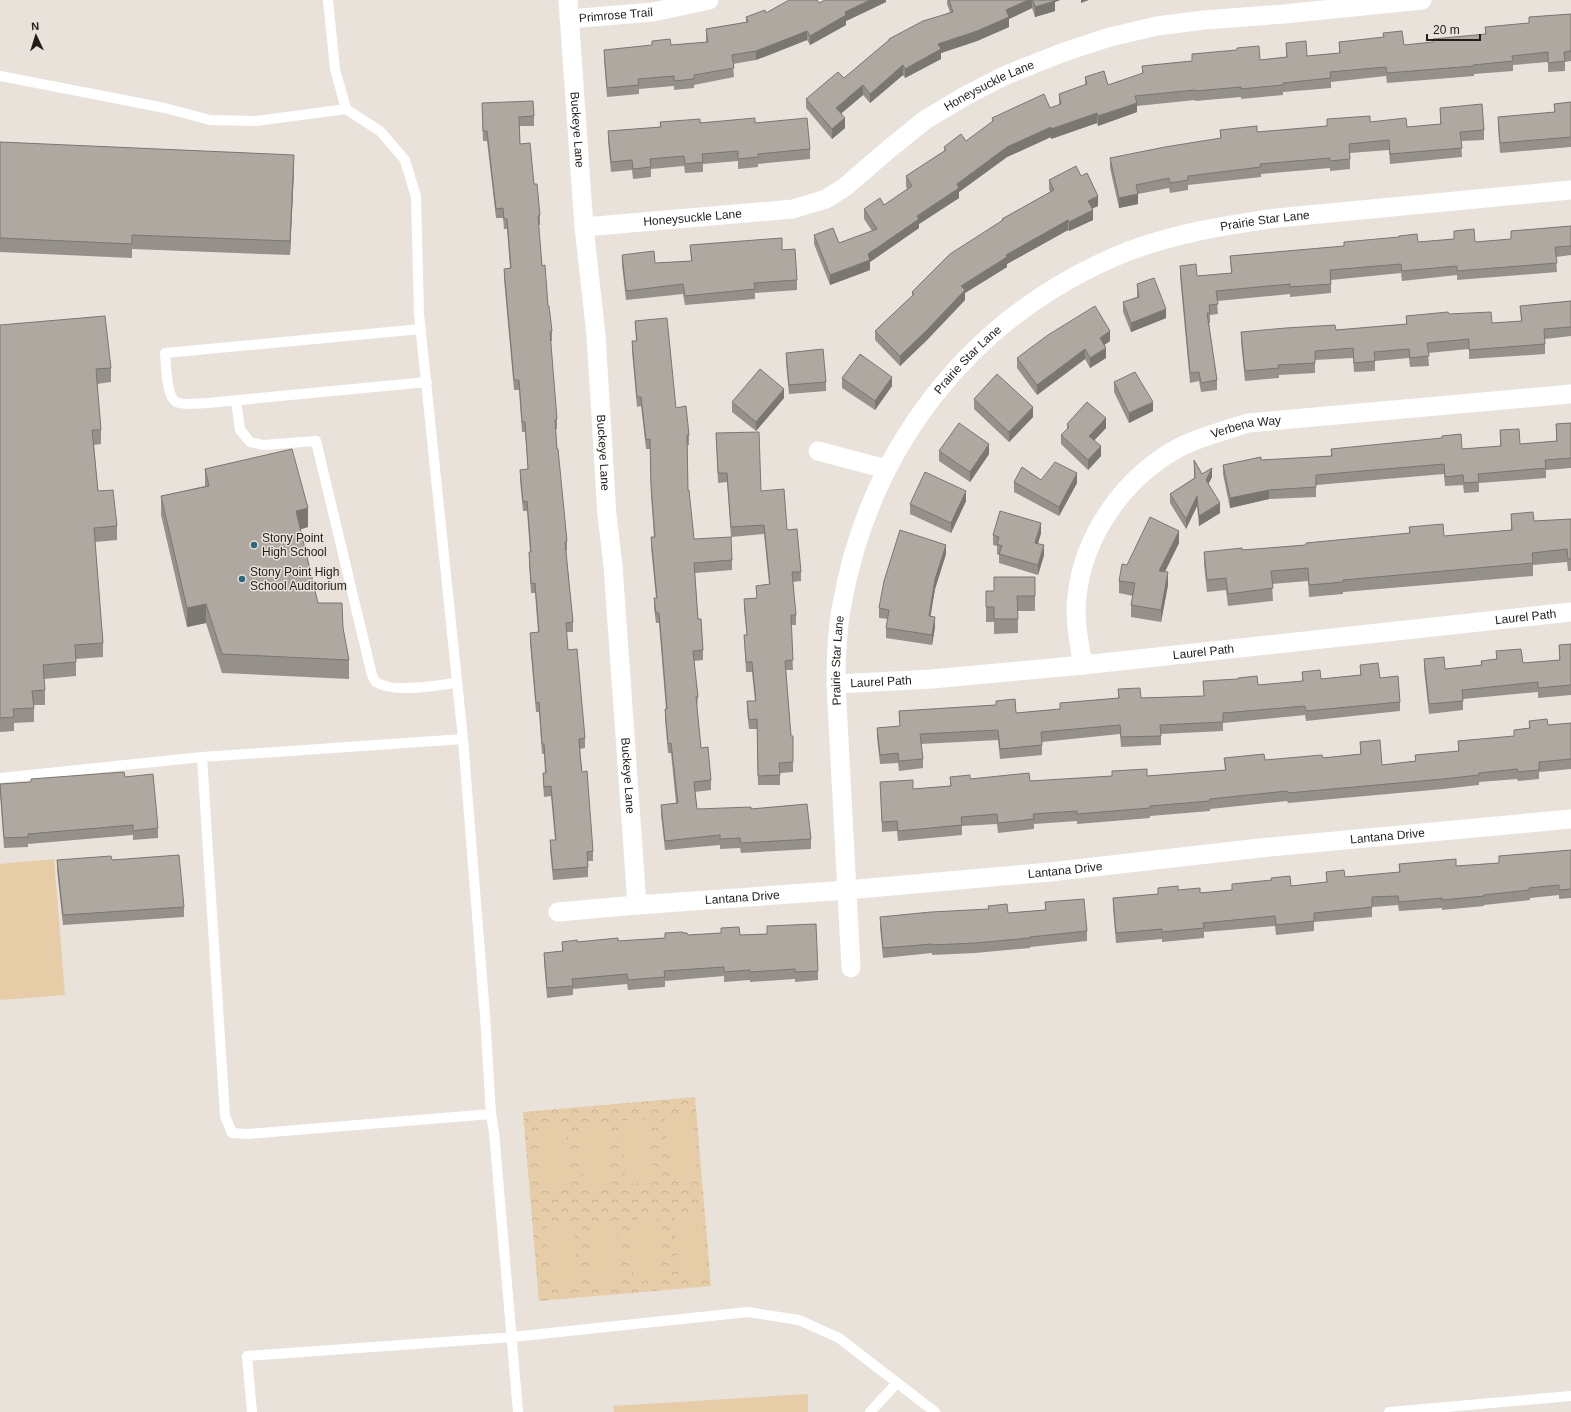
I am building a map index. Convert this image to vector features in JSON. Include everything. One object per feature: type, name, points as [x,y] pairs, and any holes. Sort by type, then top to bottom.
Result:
[{"type":"street","name":"Buckeye Lane","points":[[568,0],[584,227],[596,335],[606,515],[613,566],[637,905]]},
{"type":"street","name":"Primrose Trail","points":[[569,19],[653,12],[709,0]]},
{"type":"street","name":"Honeysuckle Lane","points":[[584,227],[793,210],[815,204],[826,200],[845,187],[913,130],[965,96],[1006,75],[1064,52],[1110,37],[1157,26],[1204,20],[1284,14],[1422,0]]},
{"type":"street","name":"Prairie Star Lane","points":[[851,968],[836,684],[836,644],[842,600],[852,556],[867,513],[886,469],[902,440],[929,401],[960,365],[994,333],[1030,304],[1070,279],[1112,258],[1141,247],[1186,234],[1231,224],[1277,218],[1571,190]]},
{"type":"street","name":"Verbena Way","points":[[1083,665],[1077,626],[1077,597],[1082,569],[1091,542],[1106,517],[1131,484],[1150,466],[1172,452],[1209,435],[1248,423],[1571,394]]},
{"type":"street","points":[[818,451],[886,469]]},
{"type":"street","name":"Laurel Path","points":[[836,684],[932,680],[1571,612]]},
{"type":"street","name":"Lantana Drive","points":[[558,912],[847,890],[1050,872],[1260,848],[1571,819]]},
{"type":"lane","points":[[328,0],[335,69],[346,109]]},
{"type":"lane","points":[[0,76],[165,108],[210,120],[256,121],[346,109],[380,131],[405,160],[416,197],[421,329],[463,739],[485,1016],[491,1114],[494,1132],[518,1412]]},
{"type":"lane","points":[[421,329],[165,353],[171,396],[176,402],[186,404],[426,382]]},
{"type":"lane","points":[[236,400],[240,430],[250,442],[263,445],[316,441],[370,671],[375,681],[385,686],[398,689],[457,683]]},
{"type":"lane","points":[[0,778],[202,757],[463,739]]},
{"type":"lane","points":[[202,757],[225,1116],[232,1133],[248,1134],[491,1114]]},
{"type":"lane","points":[[252,1412],[247,1356],[512,1337],[748,1312],[799,1320],[839,1338],[935,1412]]},
{"type":"lane","points":[[870,1412],[897,1383]]},
{"type":"lane","points":[[1389,1412],[1571,1396]]},
{"type":"green space","points":[[54,859],[65,995],[0,1000],[0,864]]},
{"type":"green space","points":[[695,1097],[711,1286],[539,1301],[523,1112]]},
{"type":"green space","points":[[693,1116],[698,1178],[670,1181],[665,1118]]},
{"type":"green space","points":[[649,1119],[654,1182],[626,1184],[621,1121]]},
{"type":"green space","points":[[607,1122],[612,1185],[584,1187],[579,1124]]},
{"type":"green space","points":[[566,1126],[571,1189],[543,1191],[538,1128]]},
{"type":"green space","points":[[702,1213],[707,1276],[679,1278],[674,1216]]},
{"type":"green space","points":[[657,1217],[662,1280],[634,1282],[629,1220]]},
{"type":"green space","points":[[616,1220],[621,1283],[593,1285],[588,1223]]},
{"type":"green space","points":[[574,1224],[579,1287],[551,1289],[546,1226]]},
{"type":"green space","points":[[808,1394],[808,1412],[614,1412],[613,1406]]},
{"type":"building","points":[[789,0],[817,0],[819,3],[825,0],[870,0],[845,12],[846,15],[810,36],[807,31],[756,51],[732,55],[734,68],[694,75],[694,79],[674,81],[674,76],[638,79],[639,85],[607,88],[604,50],[652,45],[652,41],[670,39],[671,45],[708,42],[706,29],[748,22],[746,17],[765,10],[766,13]]},
{"type":"building","points":[[949,0],[1028,0],[1006,10],[1009,17],[977,31],[938,44],[941,49],[905,69],[903,65],[870,94],[863,85],[836,108],[845,118],[832,129],[806,99],[838,72],[844,78],[889,39],[923,21],[953,12]]},
{"type":"building","points":[[1033,0],[1055,0],[1055,1],[1035,7]]},
{"type":"building","points":[[1571,14],[1571,51],[1564,52],[1565,61],[1548,63],[1548,52],[1512,56],[1513,61],[1473,65],[1474,66],[1387,73],[1386,67],[1330,72],[1331,78],[1283,83],[1283,85],[1241,89],[1241,87],[1195,90],[1135,96],[1137,103],[1098,116],[1097,113],[1051,129],[1051,127],[1007,147],[957,184],[959,188],[917,216],[919,219],[868,254],[870,260],[830,275],[814,235],[833,228],[839,243],[877,229],[864,209],[880,198],[884,205],[912,186],[906,176],[946,150],[944,147],[961,134],[966,141],[993,121],[992,118],[1044,94],[1050,108],[1061,104],[1059,94],[1087,84],[1085,77],[1104,71],[1108,85],[1143,73],[1142,66],[1192,61],[1192,54],[1237,50],[1237,48],[1259,46],[1260,60],[1287,57],[1286,43],[1306,41],[1307,56],[1340,53],[1339,42],[1384,37],[1383,33],[1402,31],[1404,45],[1433,42],[1433,39],[1486,34],[1485,27],[1529,23],[1529,17]]},
{"type":"building","points":[[533,101],[534,116],[519,117],[520,144],[530,143],[534,184],[537,184],[542,266],[545,265],[548,306],[552,331],[550,332],[557,419],[555,420],[557,449],[567,541],[565,542],[573,622],[566,623],[568,650],[577,649],[585,738],[579,739],[580,754],[582,772],[587,771],[593,851],[587,852],[588,867],[553,870],[550,840],[556,840],[551,786],[544,787],[543,773],[546,773],[544,744],[542,744],[539,702],[536,703],[530,633],[539,632],[535,583],[531,584],[529,552],[531,552],[527,501],[523,502],[520,470],[528,469],[525,422],[522,422],[519,380],[514,380],[504,269],[511,268],[507,219],[504,219],[503,208],[496,209],[487,131],[483,131],[482,103]]},
{"type":"building","points":[[1571,102],[1571,137],[1500,143],[1498,117],[1555,112],[1554,104]]},
{"type":"building","points":[[1482,104],[1484,130],[1460,132],[1462,148],[1390,154],[1389,140],[1349,144],[1350,159],[1330,161],[1330,158],[1260,164],[1261,167],[1188,176],[1188,180],[1170,183],[1169,178],[1136,185],[1138,194],[1119,198],[1110,158],[1221,138],[1220,130],[1257,126],[1257,132],[1327,126],[1327,119],[1370,116],[1370,122],[1406,118],[1407,127],[1441,124],[1440,108]]},
{"type":"building","points":[[755,118],[755,123],[807,118],[810,149],[758,154],[758,157],[738,159],[738,151],[702,154],[703,162],[685,164],[684,156],[650,159],[651,167],[633,169],[632,160],[611,162],[608,131],[661,127],[660,122],[700,119],[700,123]]},
{"type":"building","points":[[0,142],[294,155],[290,241],[132,235],[132,244],[0,238]]},
{"type":"building","points":[[1076,166],[1081,176],[1087,173],[1098,196],[1088,201],[1093,210],[1069,222],[1068,220],[1006,255],[1007,257],[961,286],[965,290],[900,356],[875,331],[914,294],[912,292],[950,254],[1003,220],[1002,219],[1054,190],[1049,180]]},
{"type":"building","points":[[1571,226],[1571,246],[1555,247],[1557,263],[1457,271],[1457,266],[1402,271],[1401,264],[1330,270],[1331,284],[1290,287],[1290,284],[1216,291],[1218,304],[1209,305],[1210,313],[1207,313],[1217,380],[1201,383],[1199,372],[1190,373],[1180,266],[1196,264],[1197,276],[1232,273],[1230,256],[1344,246],[1344,242],[1417,234],[1418,242],[1454,239],[1454,231],[1474,229],[1475,242],[1511,239],[1511,231]]},
{"type":"building","points":[[782,238],[782,250],[795,249],[797,280],[754,283],[755,289],[685,296],[683,284],[626,291],[622,255],[654,251],[655,263],[692,261],[690,245]]},
{"type":"building","points":[[1154,278],[1166,309],[1131,323],[1123,302],[1139,297],[1137,284]]},
{"type":"building","points":[[1571,301],[1571,327],[1544,329],[1545,344],[1469,350],[1469,339],[1427,343],[1429,356],[1410,358],[1409,349],[1374,352],[1375,361],[1354,363],[1353,348],[1315,351],[1315,363],[1278,365],[1279,368],[1245,371],[1241,332],[1335,325],[1336,330],[1407,324],[1406,316],[1448,312],[1449,314],[1491,312],[1492,323],[1522,321],[1520,306]]},
{"type":"building","points":[[1095,306],[1110,331],[1100,338],[1106,348],[1090,358],[1085,349],[1037,385],[1017,358],[1048,335]]},
{"type":"building","points":[[105,316],[111,368],[96,369],[101,430],[92,430],[98,491],[113,490],[117,526],[94,528],[103,643],[75,645],[76,662],[43,665],[45,690],[32,691],[34,708],[13,709],[14,717],[0,718],[0,325]]},
{"type":"building","points":[[667,318],[676,408],[686,406],[689,435],[687,435],[688,491],[689,490],[694,539],[731,537],[732,560],[694,563],[698,619],[701,619],[703,650],[693,651],[698,697],[696,697],[701,748],[708,747],[711,780],[694,782],[697,809],[751,807],[751,809],[807,804],[811,839],[741,843],[740,838],[720,839],[720,835],[665,841],[661,805],[678,803],[671,743],[668,744],[665,709],[667,709],[659,613],[656,613],[654,598],[657,598],[651,537],[655,537],[651,485],[650,439],[646,440],[641,397],[637,397],[632,341],[637,341],[635,321]]},
{"type":"building","points":[[823,349],[826,382],[789,385],[786,353]]},
{"type":"building","points":[[860,354],[892,377],[875,401],[842,378]]},
{"type":"building","points":[[760,369],[784,389],[756,422],[732,402]]},
{"type":"building","points":[[1135,372],[1153,402],[1129,413],[1114,382]]},
{"type":"building","points":[[997,374],[1033,407],[1009,432],[974,399]]},
{"type":"building","points":[[1087,402],[1106,418],[1089,436],[1101,446],[1088,460],[1061,435],[1069,427],[1067,424]]},
{"type":"building","points":[[959,423],[989,444],[970,472],[939,451]]},
{"type":"building","points":[[1571,423],[1571,458],[1545,460],[1546,468],[1478,474],[1479,482],[1464,483],[1463,475],[1445,477],[1444,464],[1316,475],[1316,487],[1269,490],[1230,498],[1223,465],[1261,457],[1261,460],[1332,456],[1331,449],[1442,438],[1442,436],[1461,434],[1462,449],[1501,446],[1500,430],[1519,429],[1520,444],[1557,441],[1556,424]]},
{"type":"building","points":[[759,432],[761,491],[784,489],[787,530],[797,529],[801,572],[792,572],[796,615],[791,615],[793,660],[785,661],[791,736],[793,736],[793,762],[779,763],[780,775],[758,776],[757,719],[749,720],[747,701],[756,701],[752,662],[746,662],[744,635],[747,635],[744,599],[757,598],[756,586],[770,584],[764,525],[731,527],[727,473],[718,473],[716,433]]},
{"type":"building","name":"Stony Point High School Auditorium","points":[[292,449],[308,508],[296,511],[318,603],[342,603],[343,628],[349,660],[222,654],[206,604],[187,608],[161,496],[209,486],[205,469]]},
{"type":"building","points":[[1194,460],[1202,474],[1212,468],[1206,480],[1220,503],[1199,516],[1197,496],[1186,519],[1170,494],[1195,478]]},
{"type":"building","points":[[1055,462],[1077,473],[1059,507],[1014,482],[1022,467],[1041,480]]},
{"type":"building","points":[[925,472],[966,491],[951,523],[910,504]]},
{"type":"building","points":[[1000,511],[1041,523],[1035,543],[1044,545],[1038,565],[999,554],[1002,546],[997,544],[999,537],[993,535]]},
{"type":"building","points":[[1533,512],[1534,521],[1571,519],[1571,559],[1568,559],[1567,549],[1532,553],[1533,563],[1343,580],[1343,582],[1309,585],[1308,568],[1271,571],[1273,588],[1228,594],[1226,578],[1207,580],[1204,552],[1242,548],[1242,550],[1306,545],[1306,543],[1410,533],[1409,527],[1443,524],[1444,536],[1512,530],[1511,514]]},
{"type":"building","points":[[1150,517],[1179,531],[1159,571],[1168,572],[1161,610],[1131,605],[1135,583],[1119,581],[1122,564],[1127,565]]},
{"type":"building","points":[[900,530],[946,545],[935,579],[929,616],[935,617],[932,635],[886,628],[889,610],[879,608],[884,581]]},
{"type":"building","points":[[994,577],[1035,577],[1035,596],[1017,596],[1018,619],[994,619],[994,607],[986,607],[986,591],[994,591]]},
{"type":"building","points":[[1571,644],[1571,685],[1538,688],[1538,682],[1462,690],[1463,701],[1429,704],[1424,659],[1444,657],[1445,669],[1482,665],[1481,661],[1497,659],[1496,651],[1521,649],[1523,663],[1560,660],[1559,645]]},
{"type":"building","points":[[1378,663],[1380,678],[1398,676],[1400,702],[1306,711],[1305,706],[1223,713],[1223,722],[1160,725],[1161,736],[1121,737],[1120,725],[1041,732],[1042,745],[1000,749],[998,730],[920,734],[923,759],[899,761],[898,753],[880,755],[877,728],[900,726],[899,711],[996,705],[996,701],[1015,699],[1016,713],[1060,709],[1060,703],[1119,698],[1118,689],[1140,688],[1141,698],[1204,696],[1203,681],[1238,679],[1257,676],[1258,685],[1303,681],[1302,672],[1320,670],[1321,679],[1361,675],[1360,665]]},
{"type":"building","points":[[1547,719],[1548,725],[1571,723],[1571,759],[1539,762],[1539,770],[1518,772],[1517,769],[1443,779],[1288,793],[1287,791],[1210,799],[1210,801],[1150,806],[1150,808],[1077,814],[1077,811],[1033,814],[1034,819],[998,823],[997,814],[961,817],[962,825],[898,831],[897,821],[882,822],[880,782],[913,780],[913,789],[951,786],[950,777],[970,775],[970,779],[1029,773],[1030,781],[1112,776],[1112,771],[1147,769],[1147,776],[1226,770],[1224,758],[1264,754],[1265,760],[1322,755],[1323,758],[1361,754],[1360,742],[1380,740],[1382,765],[1416,761],[1415,755],[1459,751],[1458,741],[1514,736],[1514,730],[1530,728],[1529,721]]},
{"type":"building","points":[[124,772],[125,777],[153,774],[158,828],[133,831],[133,825],[28,834],[28,837],[4,838],[0,784],[31,782],[31,779]]},
{"type":"building","points":[[1571,850],[1571,889],[1559,890],[1559,885],[1529,888],[1530,890],[1484,896],[1399,902],[1398,896],[1372,897],[1372,907],[1314,913],[1314,921],[1276,925],[1275,916],[1203,923],[1204,928],[1162,932],[1162,929],[1116,933],[1113,898],[1158,894],[1158,888],[1178,886],[1178,890],[1200,888],[1200,893],[1232,890],[1232,884],[1272,880],[1271,878],[1290,876],[1291,886],[1327,882],[1326,872],[1344,870],[1345,877],[1400,872],[1399,864],[1456,859],[1456,866],[1499,863],[1499,856]]},
{"type":"building","points":[[179,855],[184,907],[63,915],[57,860],[111,856],[112,860]]},
{"type":"building","points":[[1084,899],[1087,931],[975,943],[932,944],[883,948],[880,917],[931,912],[989,909],[988,906],[1007,904],[1008,913],[1046,910],[1045,902]]},
{"type":"building","points":[[816,924],[818,971],[795,972],[795,969],[724,972],[724,967],[664,971],[665,977],[628,980],[627,974],[572,979],[573,986],[547,988],[544,953],[563,951],[562,942],[618,938],[618,941],[665,938],[665,933],[683,932],[687,933],[688,935],[721,933],[721,928],[739,927],[740,935],[767,934],[767,926]]},
{"type":"place","name":"Stony Point High School","points":[[254,545]]},
{"type":"place","name":"Stony Point High School Auditorium","points":[[242,579]]}]
